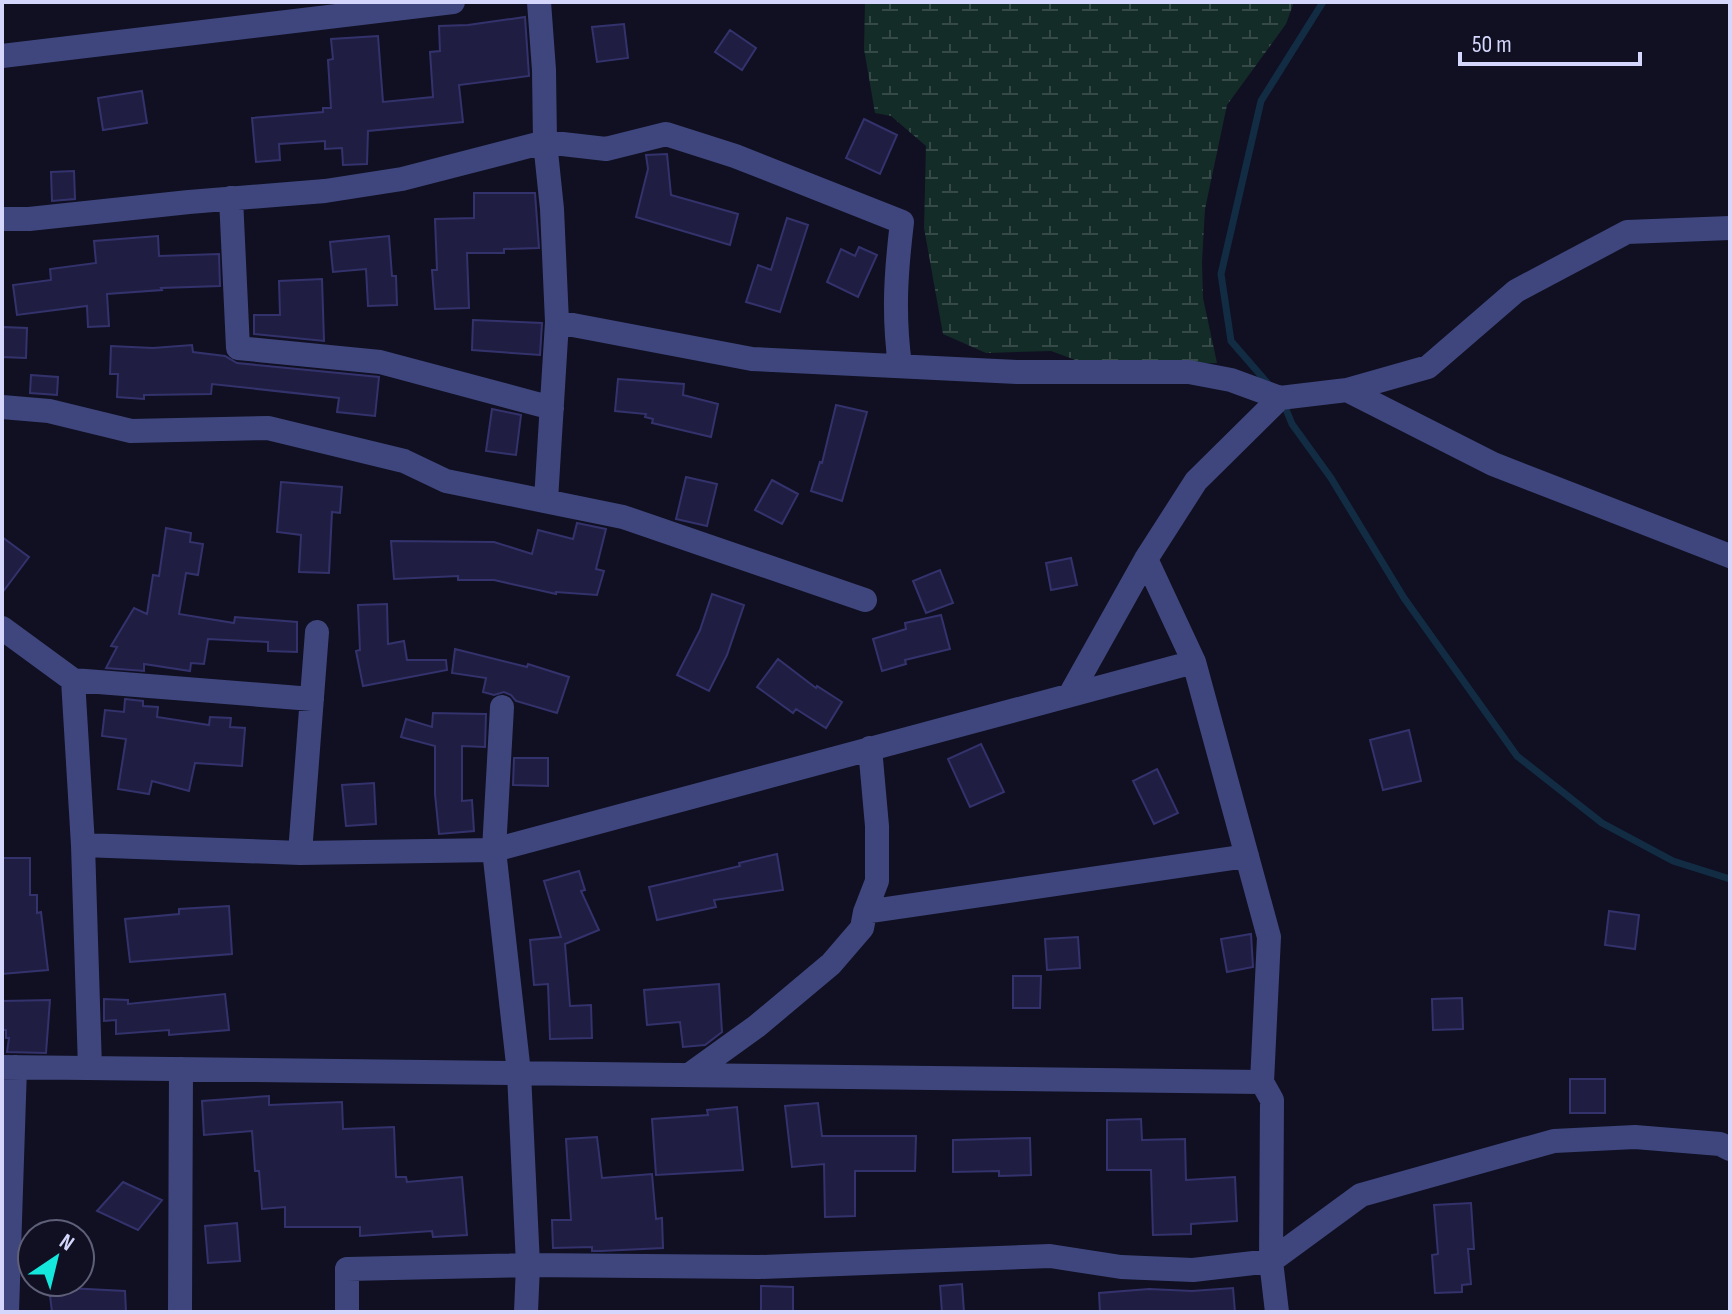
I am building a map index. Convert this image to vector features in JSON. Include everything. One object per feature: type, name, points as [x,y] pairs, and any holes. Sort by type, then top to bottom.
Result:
[{"type":"street","points":[[2,56],[453,2]]},
{"type":"street","points":[[539,2],[557,322],[546,500]]},
{"type":"street","points":[[2,219],[325,191],[402,179],[545,142],[606,149],[666,134],[735,156],[902,222],[895,277],[894,322],[900,365]]},
{"type":"street","points":[[231,198],[238,348],[380,362],[552,408]]},
{"type":"street","points":[[557,322],[752,359],[1017,372],[1189,372],[1231,380],[1280,398],[1347,390],[1428,367],[1516,291],[1627,232],[1730,228]]},
{"type":"street","points":[[1347,390],[1493,464],[1730,556]]},
{"type":"street","points":[[1071,693],[1146,559],[1196,481],[1280,398]]},
{"type":"street","points":[[2,407],[49,411],[131,431],[268,428],[404,461],[446,481],[623,517],[865,600]]},
{"type":"street","points":[[1146,559],[1194,662],[1269,937],[1262,1082],[1272,1100],[1271,1261],[1277,1312]]},
{"type":"street","points":[[2,628],[73,680],[312,699]]},
{"type":"street","points":[[300,853],[317,632]]},
{"type":"street","points":[[83,845],[300,853],[494,850],[1194,662]]},
{"type":"street","points":[[73,680],[83,845],[90,1068]]},
{"type":"street","points":[[502,707],[494,850],[519,1073],[528,1265],[526,1312]]},
{"type":"street","points":[[689,1075],[757,1026],[831,964],[862,928],[877,881],[877,826],[870,748]]},
{"type":"street","points":[[865,912],[1247,856]]},
{"type":"street","points":[[7,1312],[9,1067],[1262,1082]]},
{"type":"street","points":[[180,1312],[181,1069]]},
{"type":"street","points":[[347,1312],[347,1269],[528,1265],[759,1267],[1050,1256],[1121,1267],[1193,1270],[1271,1261],[1361,1195],[1554,1141],[1635,1137],[1720,1144],[1730,1149]]},
{"type":"green space","points":[[865,2],[1294,2],[1286,24],[1227,105],[1205,209],[1202,262],[1203,298],[1217,363],[1092,366],[1051,351],[986,353],[943,334],[924,228],[926,146],[891,116],[875,113],[864,49]]},
{"type":"building","points":[[525,17],[529,76],[459,85],[463,122],[368,131],[367,164],[343,165],[342,148],[325,149],[325,141],[279,144],[280,160],[256,162],[252,118],[323,112],[323,108],[331,108],[328,60],[333,59],[331,39],[378,36],[383,102],[433,97],[430,52],[440,51],[439,26]]},
{"type":"building","points":[[624,24],[628,58],[597,62],[592,27]]},
{"type":"building","points":[[730,30],[756,48],[742,70],[715,52]]},
{"type":"building","points":[[142,91],[147,123],[103,130],[98,98]]},
{"type":"building","points":[[864,119],[897,135],[880,174],[846,158]]},
{"type":"building","points":[[667,154],[671,195],[738,214],[730,245],[636,217],[648,169],[646,155]]},
{"type":"building","points":[[74,171],[75,199],[52,201],[51,172]]},
{"type":"building","points":[[474,193],[535,193],[539,248],[504,249],[504,253],[467,253],[469,308],[435,309],[432,270],[437,270],[435,219],[474,218]]},
{"type":"building","points":[[787,218],[808,225],[780,312],[746,302],[758,265],[771,270]]},
{"type":"building","points":[[158,236],[159,256],[219,254],[220,286],[107,294],[109,326],[88,327],[87,306],[17,315],[13,285],[51,280],[50,269],[96,263],[94,241]]},
{"type":"building","points":[[389,236],[397,305],[368,306],[366,269],[333,272],[330,242]]},
{"type":"building","points":[[859,247],[877,255],[858,297],[827,282],[841,249],[855,256]]},
{"type":"building","points":[[322,279],[324,341],[254,334],[254,315],[280,315],[279,281]]},
{"type":"building","points":[[473,320],[542,323],[540,355],[472,350]]},
{"type":"building","points":[[3,327],[27,328],[26,358],[2,357]]},
{"type":"building","points":[[192,345],[193,352],[225,356],[237,363],[379,377],[375,416],[337,412],[339,398],[212,384],[211,394],[144,395],[144,399],[117,397],[118,374],[110,374],[111,346],[153,348]]},
{"type":"building","points":[[31,375],[58,377],[57,395],[30,393]]},
{"type":"building","points":[[618,379],[684,384],[683,395],[718,404],[711,437],[652,423],[653,419],[645,417],[646,414],[615,411]]},
{"type":"building","points":[[836,405],[867,412],[842,501],[811,491],[822,463]]},
{"type":"building","points":[[492,409],[521,415],[516,455],[486,451]]},
{"type":"building","points":[[686,477],[717,484],[707,526],[676,519]]},
{"type":"building","points":[[772,480],[798,494],[782,524],[755,510]]},
{"type":"building","points":[[281,482],[342,487],[340,513],[332,512],[329,573],[299,572],[301,535],[277,532]]},
{"type":"building","points":[[577,523],[606,529],[596,569],[604,571],[597,595],[556,594],[494,580],[458,580],[458,576],[394,579],[391,541],[494,542],[532,554],[538,530],[573,539]]},
{"type":"building","points":[[166,528],[191,533],[190,542],[203,544],[198,575],[186,573],[179,614],[234,623],[235,617],[297,622],[297,652],[268,651],[268,642],[208,639],[204,664],[191,663],[190,671],[144,664],[144,671],[106,668],[117,647],[111,646],[134,608],[147,614],[153,575],[159,576]]},
{"type":"building","points":[[2,537],[29,557],[2,593]]},
{"type":"building","points":[[1071,558],[1077,585],[1051,590],[1046,563]]},
{"type":"building","points":[[940,570],[953,603],[926,613],[913,581]]},
{"type":"building","points":[[712,594],[744,605],[727,655],[709,691],[677,675],[700,630]]},
{"type":"building","points":[[387,604],[388,644],[404,641],[407,660],[446,660],[447,670],[363,686],[356,651],[360,650],[358,605]]},
{"type":"building","points":[[941,615],[950,649],[905,660],[906,664],[882,671],[873,639],[906,629],[905,623]]},
{"type":"building","points":[[455,649],[527,667],[528,664],[569,677],[557,713],[516,701],[504,692],[494,695],[483,692],[486,678],[452,673]]},
{"type":"building","points":[[778,659],[816,688],[842,702],[826,728],[796,709],[793,713],[757,687]]},
{"type":"building","points":[[125,699],[143,701],[143,706],[158,707],[157,717],[209,725],[210,717],[231,718],[230,727],[245,728],[242,766],[195,763],[189,791],[152,781],[149,794],[118,789],[126,739],[102,736],[105,710],[124,712]]},
{"type":"building","points":[[433,713],[486,714],[485,747],[462,746],[462,801],[472,800],[474,831],[439,834],[435,746],[401,737],[406,719],[432,727]]},
{"type":"building","points":[[1409,730],[1421,781],[1383,790],[1370,740]]},
{"type":"building","points":[[981,744],[1004,792],[970,807],[948,759]]},
{"type":"building","points":[[514,758],[548,758],[548,786],[513,785]]},
{"type":"building","points":[[1157,769],[1178,813],[1154,824],[1133,781]]},
{"type":"building","points":[[374,783],[376,824],[346,826],[342,785]]},
{"type":"building","points":[[777,854],[783,890],[714,900],[716,907],[657,920],[649,887]]},
{"type":"building","points":[[2,858],[30,858],[30,895],[37,895],[37,913],[41,912],[48,970],[2,974]]},
{"type":"building","points":[[579,871],[585,890],[581,891],[599,930],[565,944],[570,1006],[591,1005],[592,1038],[550,1039],[548,984],[534,985],[530,940],[561,937],[544,881]]},
{"type":"building","points":[[229,906],[232,954],[130,962],[125,919],[179,914],[179,909]]},
{"type":"building","points":[[1609,911],[1639,915],[1635,949],[1605,945]]},
{"type":"building","points":[[1251,934],[1253,967],[1227,972],[1221,939]]},
{"type":"building","points":[[1078,937],[1080,968],[1047,970],[1045,939]]},
{"type":"building","points":[[1013,976],[1041,976],[1040,1008],[1013,1008]]},
{"type":"building","points":[[719,984],[722,1032],[705,1045],[683,1047],[680,1022],[647,1025],[644,990]]},
{"type":"building","points":[[225,994],[229,1030],[169,1035],[169,1030],[116,1034],[116,1020],[104,1021],[104,999],[128,1000],[128,1004]]},
{"type":"building","points":[[1462,998],[1463,1029],[1433,1030],[1432,999]]},
{"type":"building","points":[[50,1000],[46,1053],[7,1052],[9,1038],[6,1038],[6,1030],[2,1030],[2,1001]]},
{"type":"building","points":[[1570,1079],[1605,1079],[1605,1113],[1570,1113]]},
{"type":"building","points":[[269,1096],[269,1105],[342,1102],[343,1129],[394,1127],[396,1177],[406,1177],[407,1182],[462,1177],[467,1235],[433,1237],[432,1231],[360,1236],[360,1227],[285,1227],[285,1207],[262,1209],[252,1131],[204,1135],[202,1101]]},
{"type":"building","points":[[818,1103],[822,1136],[916,1136],[915,1171],[855,1171],[855,1216],[825,1217],[824,1164],[792,1167],[785,1106]]},
{"type":"building","points":[[737,1107],[743,1170],[656,1175],[652,1119],[708,1115],[707,1110]]},
{"type":"building","points":[[1141,1119],[1142,1140],[1185,1139],[1186,1180],[1235,1177],[1237,1221],[1191,1224],[1191,1234],[1153,1235],[1151,1170],[1107,1170],[1107,1120]]},
{"type":"building","points":[[597,1137],[602,1178],[652,1174],[656,1219],[662,1218],[663,1248],[592,1251],[592,1247],[553,1248],[552,1220],[571,1220],[566,1139]]},
{"type":"building","points":[[1030,1138],[1031,1175],[999,1176],[999,1171],[953,1172],[953,1140]]},
{"type":"building","points":[[123,1182],[162,1200],[138,1230],[97,1211]]},
{"type":"building","points":[[1471,1203],[1474,1249],[1468,1249],[1471,1284],[1462,1285],[1462,1292],[1435,1293],[1432,1255],[1438,1254],[1434,1205]]},
{"type":"building","points":[[237,1223],[240,1261],[208,1263],[205,1226]]},
{"type":"building","points":[[962,1284],[964,1312],[942,1312],[940,1286]]},
{"type":"building","points":[[761,1286],[793,1287],[793,1312],[761,1312]]},
{"type":"building","points":[[1233,1288],[1235,1312],[1100,1312],[1099,1293]]},
{"type":"building","points":[[96,1289],[125,1291],[126,1312],[52,1312],[50,1298],[96,1298]]},
{"type":"waterway","points":[[1270,386],[1231,341],[1221,274],[1261,101],[1323,2]]},
{"type":"waterway","points":[[1283,402],[1292,424],[1331,478],[1404,598],[1517,756],[1602,823],[1673,861],[1730,879]]}]
